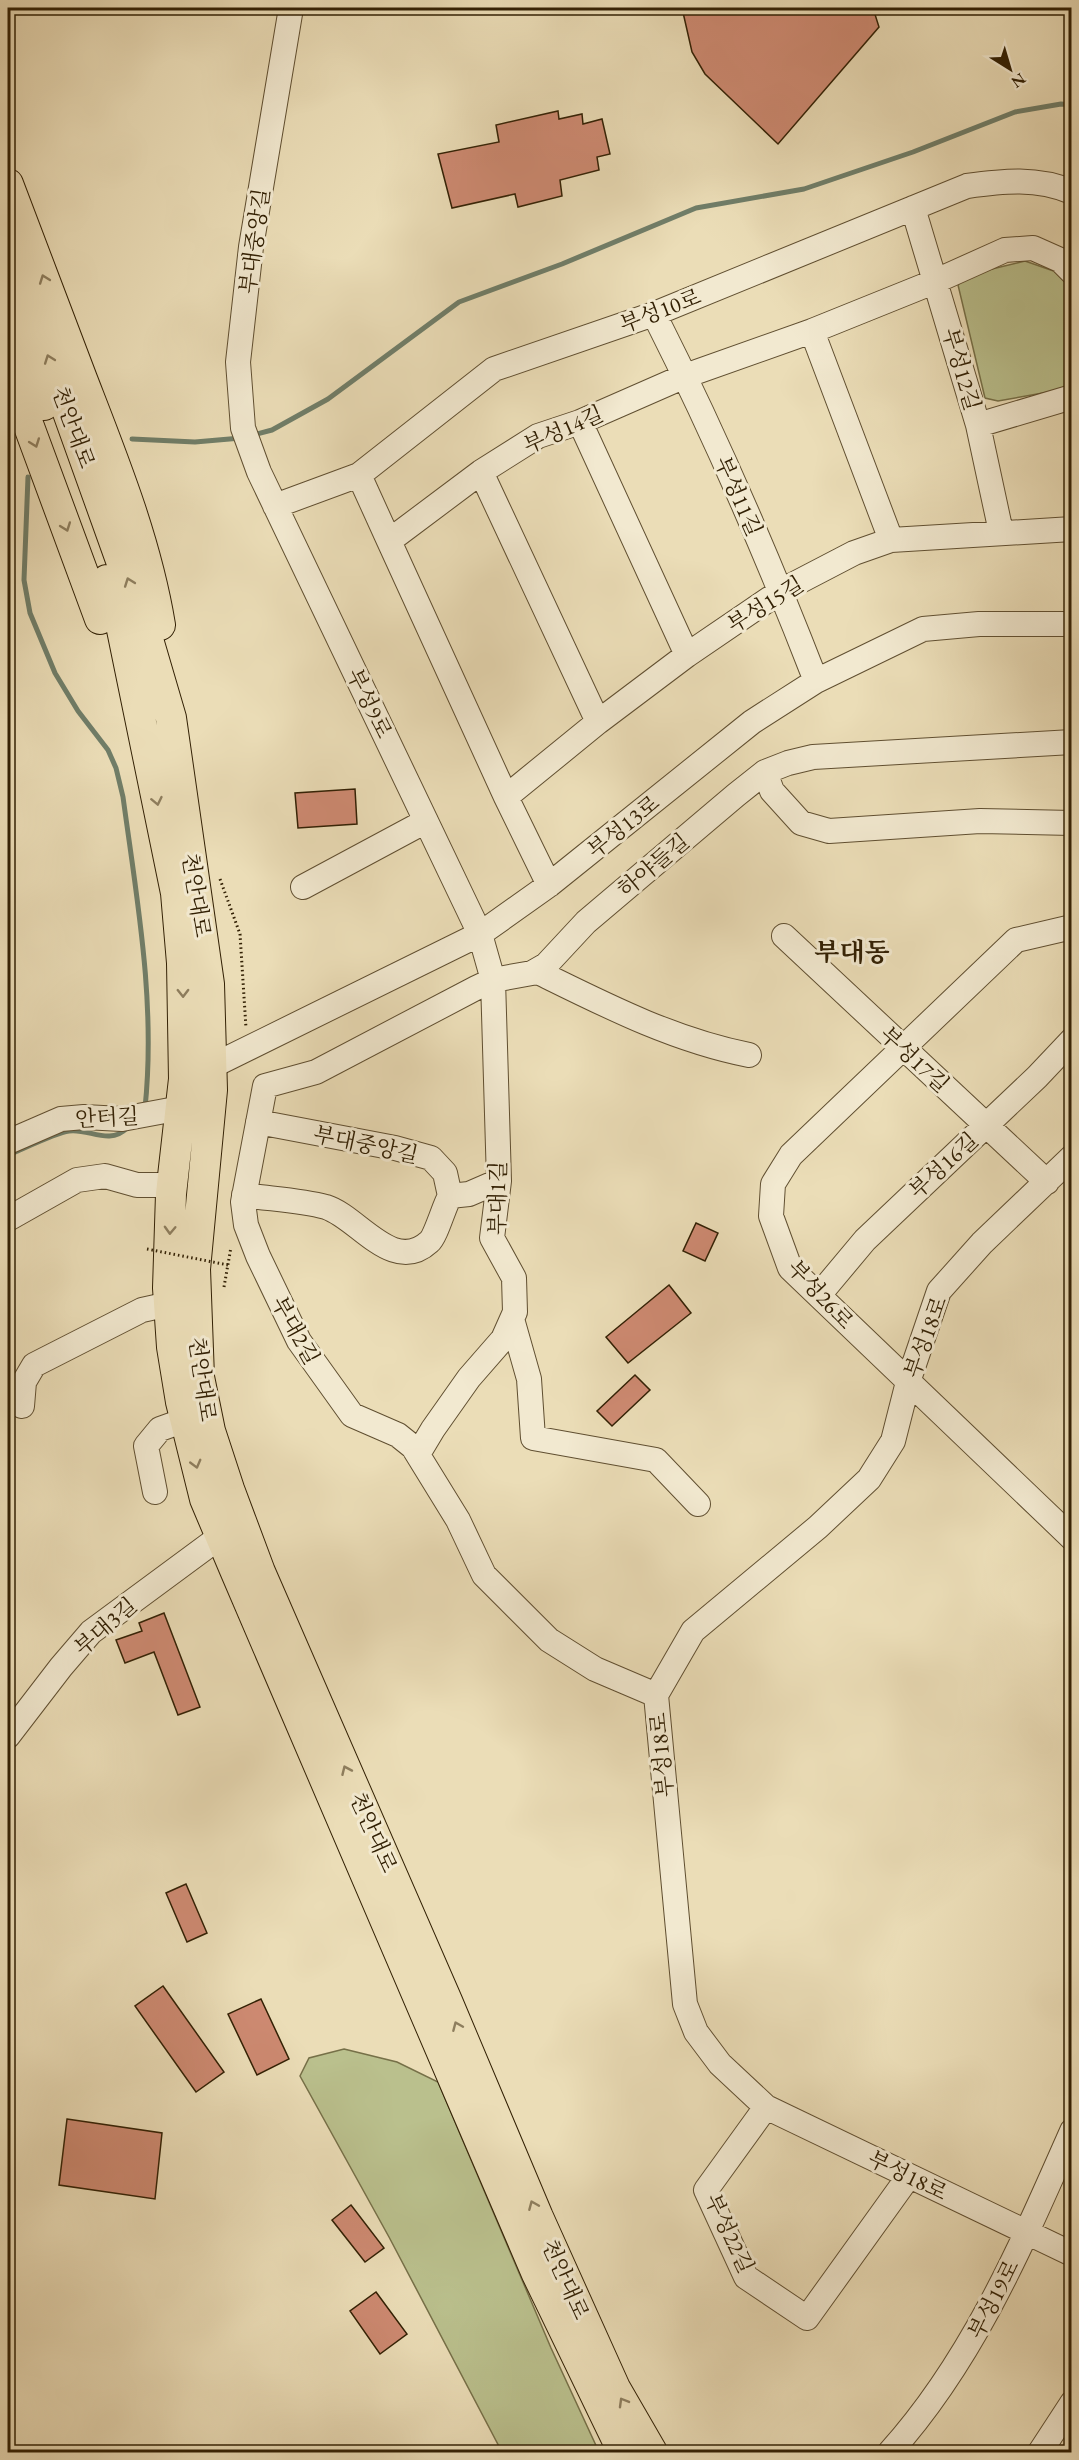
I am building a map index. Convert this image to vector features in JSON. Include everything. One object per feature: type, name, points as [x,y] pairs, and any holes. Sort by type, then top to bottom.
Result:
[{"type":"main road","points":[[8,184],[118,474],[141,544],[155,595],[171,718]]},
{"type":"main road","name":"천안대로","points":[[8,245],[142,620],[171,718],[207,962],[213,1066],[195,1269],[199,1377],[210,1431],[225,1480],[260,1572],[447,2001],[538,2217],[615,2388],[652,2452]]},
{"type":"main road","name":"천안대로","points":[[8,310],[119,615],[176,893],[182,963],[174,1100],[169,1304],[172,1347],[185,1420],[205,1499],[537,2274],[623,2452]]},
{"type":"main road","points":[[8,376],[14,410],[145,743]]},
{"type":"street","name":"부대중앙길","points":[[259,472],[243,428],[238,362],[251,247],[291,8]]},
{"type":"street","name":"부성10로","points":[[275,506],[359,475],[494,369],[654,314],[967,186],[1002,181],[1038,181],[1071,192]]},
{"type":"street","name":"부성12길","points":[[913,208],[978,425],[1001,532]]},
{"type":"street","name":"부성14길","points":[[388,541],[481,472],[538,436],[580,422],[685,376],[812,331],[936,281],[1005,250],[1033,248],[1060,260],[1071,272]]},
{"type":"street","name":"부성11길","points":[[654,314],[685,376],[781,591],[816,681]]},
{"type":"street","points":[[812,331],[891,540]]},
{"type":"street","points":[[978,425],[1071,397]]},
{"type":"street","points":[[580,422],[687,655]]},
{"type":"street","name":"부성9로","points":[[259,472],[480,934]]},
{"type":"street","points":[[481,472],[598,722]]},
{"type":"street","points":[[359,475],[506,797],[549,885]]},
{"type":"street","name":"부성15길","points":[[506,797],[598,722],[687,655],[781,591],[854,553],[891,540],[1071,529]]},
{"type":"street","name":"부성13로","points":[[174,1100],[213,1066],[480,934],[549,885],[752,722],[816,681],[923,629],[979,624],[1071,624]]},
{"type":"street","name":"하야들길","points":[[265,1086],[316,1072],[493,980],[536,971],[546,965],[586,922],[765,772],[813,757],[1071,742]]},
{"type":"street","points":[[765,772],[772,791],[801,823],[829,831],[981,821],[1071,823]]},
{"type":"street","points":[[303,887],[426,821]]},
{"type":"street","name":"부성26로","points":[[1071,927],[1016,940],[791,1155],[773,1184],[771,1216],[790,1268],[1071,1538]]},
{"type":"street","name":"부대1길","points":[[418,1454],[470,1378],[503,1339],[515,1312],[514,1278],[492,1238],[499,1181],[493,980],[480,934]]},
{"type":"street","name":"부성17길","points":[[784,936],[1047,1182]]},
{"type":"street","points":[[536,971],[642,1023],[716,1048],[749,1055]]},
{"type":"street","name":"부성16길","points":[[819,1295],[864,1240],[1037,1077],[1071,1040]]},
{"type":"street","name":"부대2길","points":[[265,1086],[244,1195],[246,1225],[258,1256],[299,1341],[352,1415],[398,1434],[413,1447],[458,1520],[484,1575],[549,1640],[595,1669],[656,1695]]},
{"type":"street","name":"안터길","points":[[8,1142],[61,1119],[84,1117],[122,1119],[174,1100],[210,1102]]},
{"type":"street","name":"부대중앙길","points":[[258,1122],[395,1148],[431,1158],[445,1173],[450,1196]]},
{"type":"street","name":"부성18로","points":[[1071,1157],[982,1243],[939,1291],[908,1382],[892,1442],[869,1479],[819,1527],[693,1631],[656,1695],[685,2004],[696,2032],[720,2064],[766,2107],[1071,2254]]},
{"type":"street","points":[[8,1219],[76,1180],[105,1176],[137,1185],[172,1185]]},
{"type":"street","points":[[244,1195],[327,1208],[357,1226],[381,1246],[413,1251],[430,1241],[450,1196],[469,1194],[499,1181]]},
{"type":"street","points":[[22,1406],[24,1382],[34,1365],[142,1310],[169,1304]]},
{"type":"street","points":[[512,1319],[529,1379],[533,1438],[656,1460],[698,1504]]},
{"type":"street","points":[[155,1491],[146,1446],[160,1429],[185,1420]]},
{"type":"street","name":"부대3길","points":[[8,1736],[91,1632],[220,1536]]},
{"type":"street","name":"부성22길","points":[[766,2107],[706,2190],[747,2277],[807,2318],[909,2176]]},
{"type":"street","name":"부성19로","points":[[890,2452],[916,2423],[966,2350],[1027,2233],[1071,2131]]},
{"type":"street","points":[[1040,2452],[1071,2403]]},
{"type":"path","points":[[147,1249],[228,1265],[224,1287]]},
{"type":"green space","points":[[1025,261],[1065,275],[1071,281],[1071,388],[998,401],[985,398],[958,285],[967,275]]},
{"type":"green space","points":[[344,2049],[397,2062],[438,2082],[551,2348],[599,2452],[502,2452],[389,2237],[300,2076],[309,2058]]},
{"type":"building","points":[[682,8],[873,8],[879,27],[778,144],[705,74],[692,52]]},
{"type":"building","points":[[558,111],[559,119],[582,114],[583,124],[602,119],[610,154],[597,157],[599,170],[560,180],[562,196],[518,207],[515,194],[452,208],[438,154],[499,142],[496,125]]},
{"type":"building","points":[[355,789],[357,824],[298,828],[295,793]]},
{"type":"building","points":[[696,1223],[718,1233],[705,1261],[683,1251]]},
{"type":"building","points":[[669,1285],[691,1313],[628,1363],[606,1337]]},
{"type":"building","points":[[635,1375],[650,1390],[612,1426],[597,1411]]},
{"type":"building","points":[[164,1613],[200,1707],[178,1715],[154,1652],[125,1663],[116,1640],[142,1631],[139,1623]]},
{"type":"building","points":[[186,1884],[207,1933],[187,1942],[166,1893]]},
{"type":"building","points":[[163,1986],[224,2072],[196,2092],[135,2006]]},
{"type":"building","points":[[261,1999],[289,2059],[257,2075],[228,2014]]},
{"type":"building","points":[[67,2119],[162,2133],[155,2199],[59,2185]]},
{"type":"building","points":[[351,2205],[384,2248],[365,2262],[332,2220]]},
{"type":"building","points":[[376,2292],[407,2334],[380,2354],[350,2311]]},
{"type":"waterway","points":[[253,435],[272,430],[328,399],[459,302],[562,264],[696,208],[804,189],[913,152],[1015,112],[1061,104],[1072,105]]},
{"type":"waterway","points":[[132,439],[195,442],[241,438]]},
{"type":"waterway","points":[[28,477],[24,580],[30,613],[55,673],[78,711],[108,750],[116,768],[123,797],[147,991],[148,1069],[145,1108]]},
{"type":"waterway","points":[[8,1155],[63,1132],[76,1131],[113,1136],[127,1128]]},
{"type":"railway","points":[[1067,8],[1072,12]]},
{"type":"district","name":"부대동","points":[[852,952]]}]
